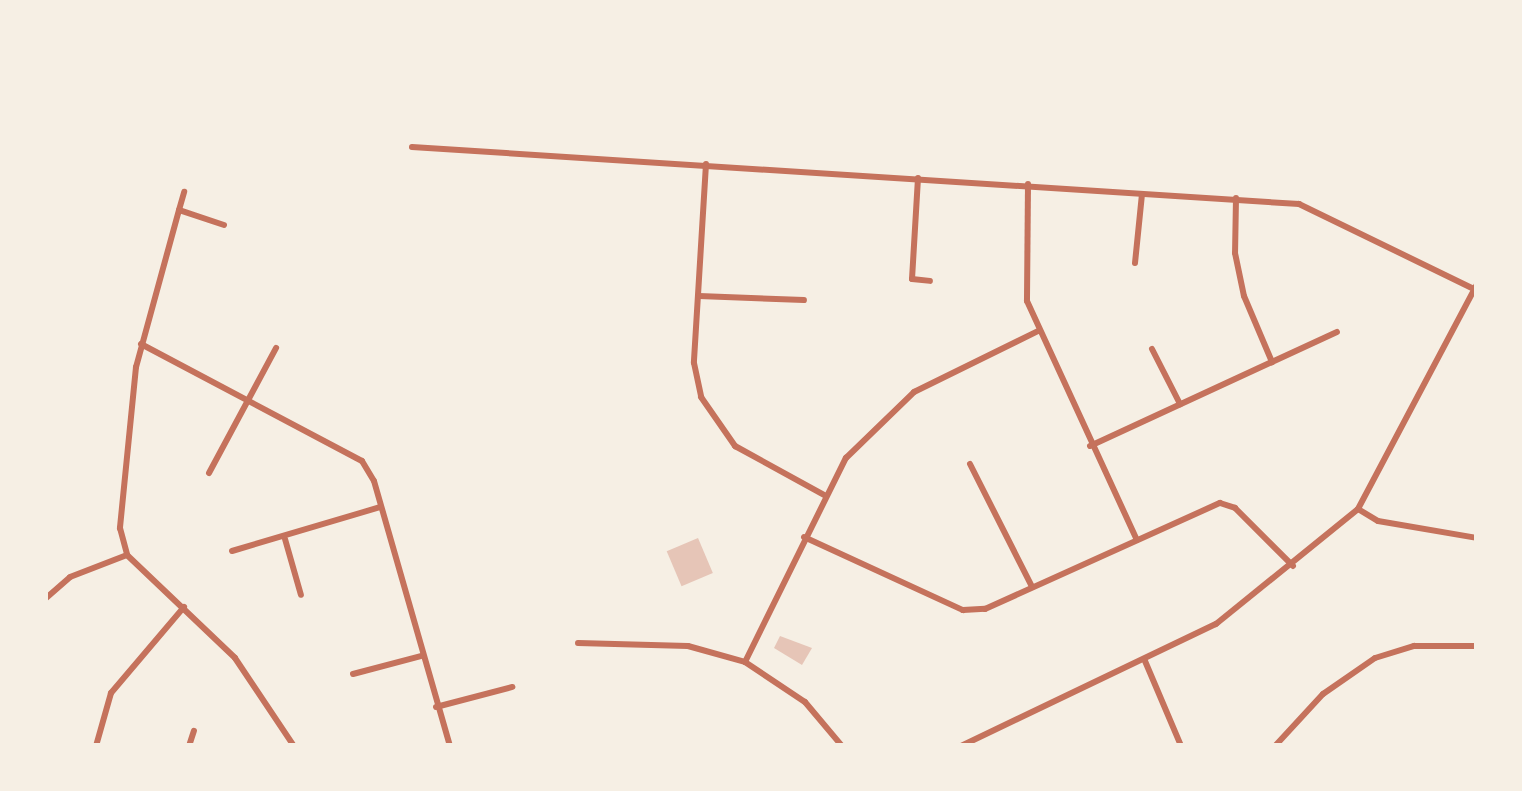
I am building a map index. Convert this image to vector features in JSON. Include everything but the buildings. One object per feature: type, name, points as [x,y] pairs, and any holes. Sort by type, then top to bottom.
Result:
[{"type":"street","points":[[412,146],[1299,204],[1476,287],[1358,509],[1293,566],[1216,624],[1145,662],[962,746]]},
{"type":"street","points":[[706,164],[694,364],[710,418],[735,446],[824,495]]},
{"type":"street","points":[[918,178],[912,280],[930,281]]},
{"type":"street","points":[[1028,184],[1024,246],[1027,301],[1090,446],[1138,540]]},
{"type":"street","points":[[184,192],[141,344],[119,520],[127,556],[235,658],[294,746]]},
{"type":"street","points":[[1136,263],[1142,194]]},
{"type":"street","points":[[1236,198],[1236,253],[1244,296],[1272,362]]},
{"type":"street","points":[[179,210],[224,224]]},
{"type":"street","points":[[698,296],[804,300]]},
{"type":"street","points":[[746,662],[824,495],[846,458],[914,392],[1038,332]]},
{"type":"street","points":[[1090,446],[1336,332]]},
{"type":"street","points":[[141,344],[362,462],[381,507],[435,708],[450,746]]},
{"type":"street","points":[[209,474],[276,348]]},
{"type":"street","points":[[1152,349],[1180,404]]},
{"type":"street","points":[[970,464],[1032,587]]},
{"type":"street","points":[[804,537],[963,610],[985,609],[1226,503],[1293,566]]},
{"type":"street","points":[[232,551],[381,507]]},
{"type":"street","points":[[1358,509],[1378,521],[1477,538]]},
{"type":"street","points":[[286,538],[301,595]]},
{"type":"street","points":[[45,599],[70,577],[127,556]]},
{"type":"street","points":[[96,746],[111,693],[184,607]]},
{"type":"street","points":[[578,643],[688,646],[746,662],[805,702],[842,746]]},
{"type":"street","points":[[1275,746],[1323,694],[1375,658],[1414,646],[1477,646]]},
{"type":"street","points":[[352,674],[421,656]]},
{"type":"street","points":[[1145,662],[1182,746]]},
{"type":"street","points":[[435,708],[512,687]]},
{"type":"street","points":[[189,746],[194,731]]}]
